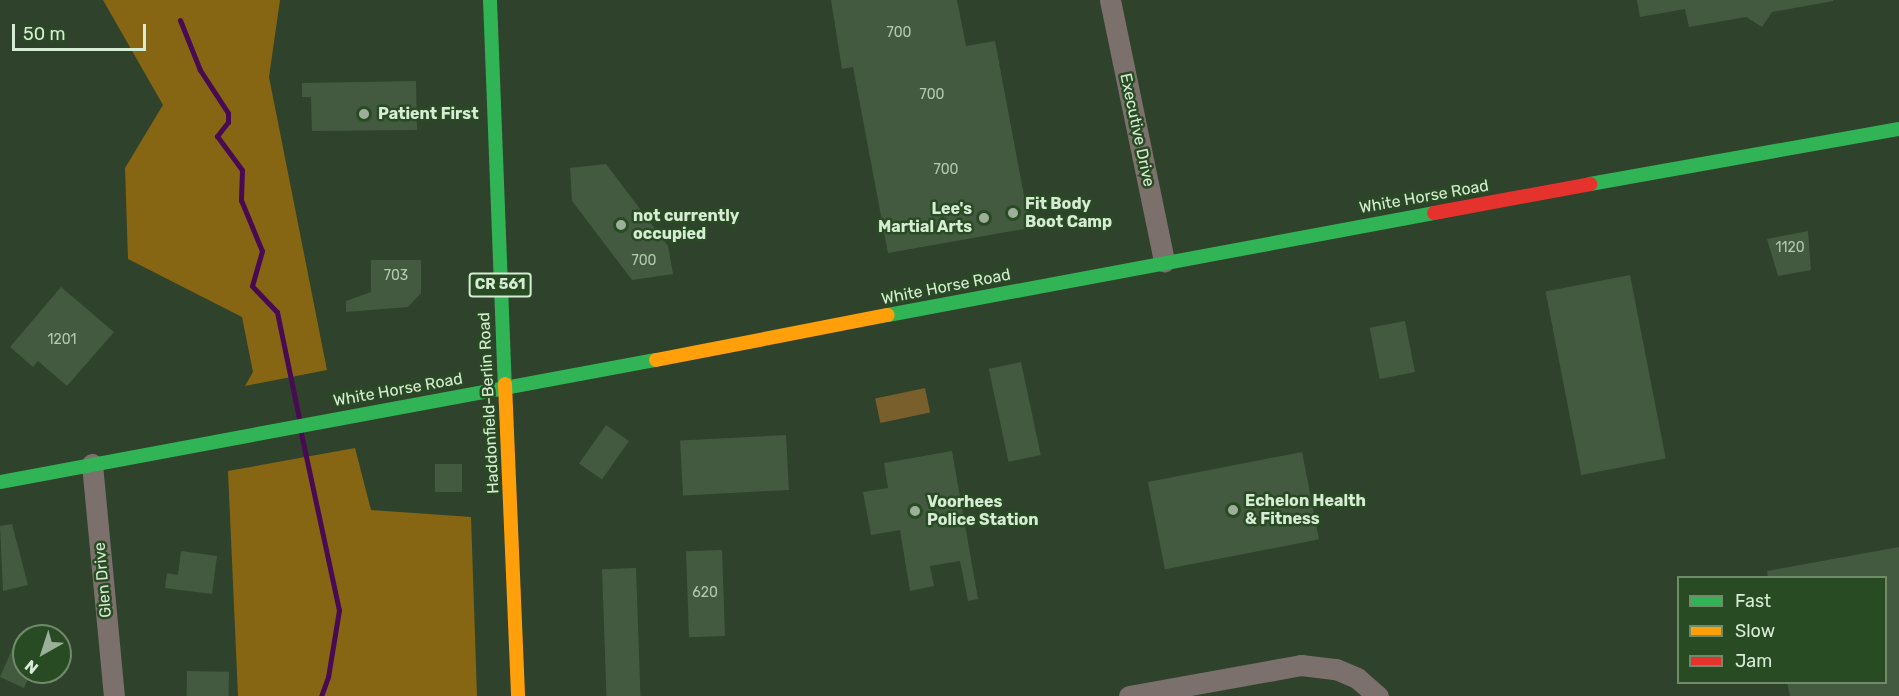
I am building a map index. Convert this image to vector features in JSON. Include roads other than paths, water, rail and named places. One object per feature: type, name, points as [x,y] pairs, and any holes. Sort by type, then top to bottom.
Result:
[{"type":"main road","name":"Haddonfield-Berlin Road","points":[[489,0],[518,696]]},
{"type":"main road","name":"White Horse Road","points":[[0,482],[506,388],[1164,261],[1899,129]]},
{"type":"street","name":"Executive Drive","points":[[1110,0],[1164,261]]},
{"type":"street","name":"Glen Drive","points":[[93,464],[114,696]]},
{"type":"street","points":[[1129,696],[1175,692],[1301,665],[1322,666],[1357,678],[1378,696]]},
{"type":"waterway","points":[[180,20],[200,70],[228,113],[228,122],[217,136],[242,170],[241,200],[262,251],[252,286],[277,312],[299,418]]},
{"type":"waterway","points":[[301,433],[339,610],[328,677],[321,696]]},
{"type":"place","name":"Patient First","points":[[364,114]]},
{"type":"place","name":"Fit Body Boot Camp","points":[[1013,213]]},
{"type":"place","name":"Lee's Martial Arts","points":[[984,218]]},
{"type":"place","name":"not currently occupied","points":[[621,225]]},
{"type":"place","name":"Echelon Health & Fitness","points":[[1233,510]]},
{"type":"place","name":"Voorhees Police Station","points":[[915,511]]}]
